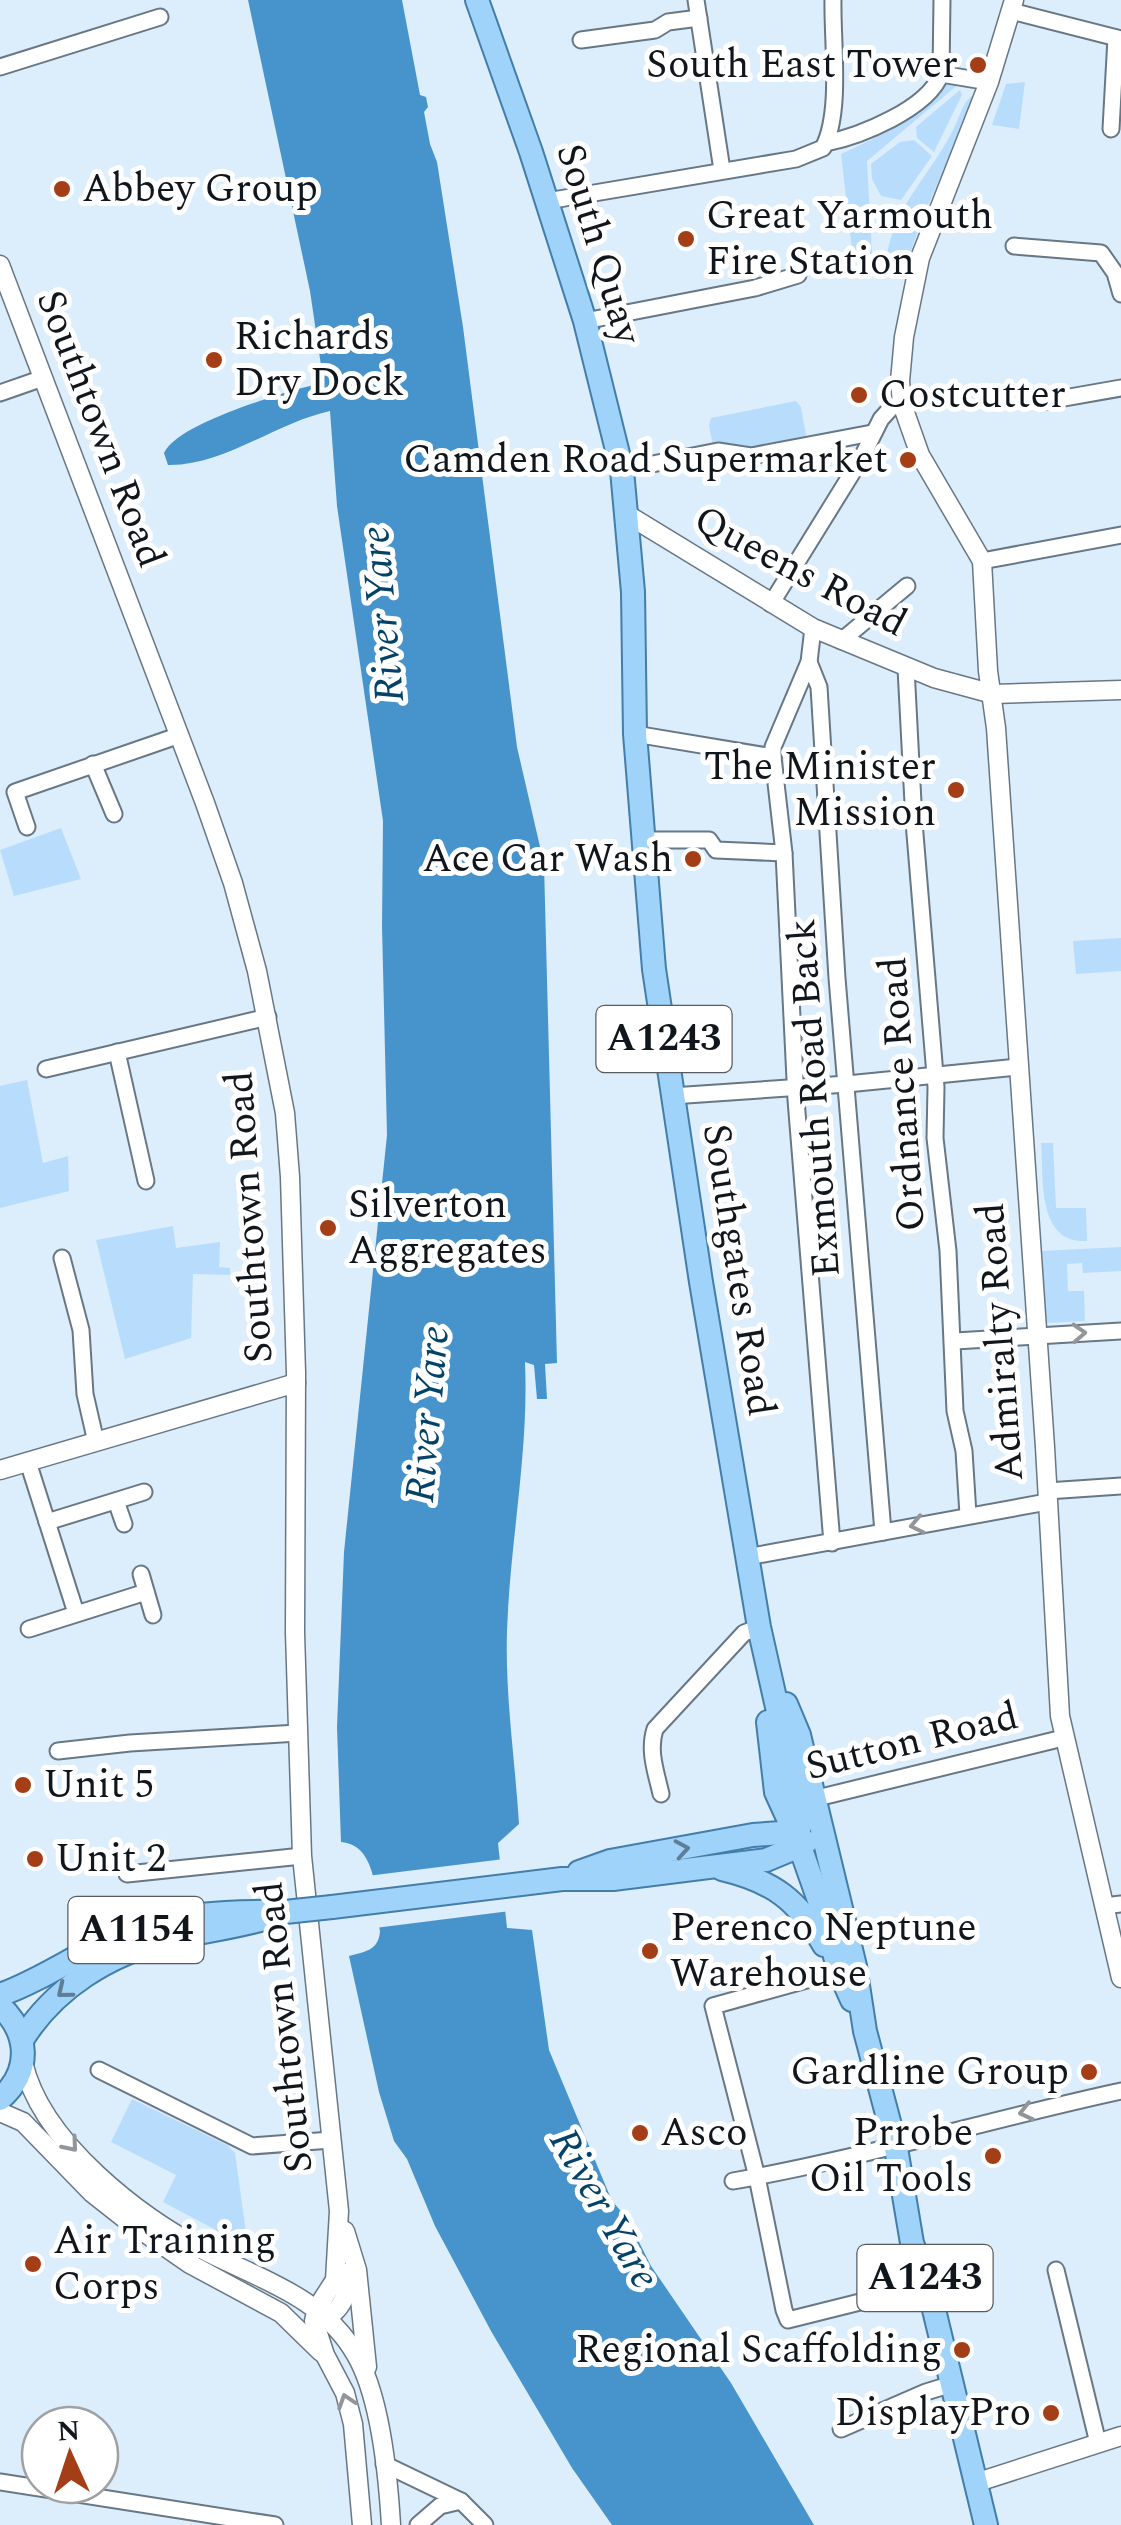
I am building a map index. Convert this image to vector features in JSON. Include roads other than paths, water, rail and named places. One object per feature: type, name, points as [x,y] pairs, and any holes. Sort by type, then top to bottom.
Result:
[{"type":"main road","name":"South Quay","points":[[478,0],[584,320],[622,470],[628,516]]},
{"type":"main road","name":"Southgates Road","points":[[628,516],[634,734],[654,969],[747,1557]]},
{"type":"main road","name":"A1243","points":[[747,1557],[797,1838],[847,1969]]},
{"type":"main road","name":"A1243","points":[[760,1635],[799,1736],[790,1803],[828,1865],[847,1969],[896,2148],[912,2243],[928,2285],[986,2525]]},
{"type":"main road","points":[[753,1836],[771,1827],[790,1803]]},
{"type":"main road","name":"A1154","points":[[0,1996],[34,1983],[118,1936],[159,1922],[232,1911],[285,1912],[708,1866],[782,1855],[797,1838],[781,1833],[753,1836],[610,1861],[562,1879]]},
{"type":"main road","name":"A1243","points":[[797,1838],[817,1849],[828,1865]]},
{"type":"main road","name":"A1154","points":[[708,1866],[778,1890],[802,1910],[847,1969]]},
{"type":"main road","name":"A1154","points":[[0,2099],[18,2077],[23,2051],[48,2004],[74,1982],[126,1954],[164,1940],[236,1928],[285,1912]]},
{"type":"main road","points":[[0,2006],[10,2016],[23,2051]]},
{"type":"street","points":[[696,0],[722,170]]},
{"type":"street","points":[[547,200],[815,154],[828,138],[833,99],[833,0]]},
{"type":"street","points":[[828,138],[853,136],[899,114],[932,91],[941,74],[942,0]]},
{"type":"street","points":[[1111,129],[1118,39],[1013,5],[989,82],[920,258],[902,348],[902,404],[920,454],[982,561],[1121,535]]},
{"type":"street","points":[[0,68],[160,16]]},
{"type":"street","points":[[581,40],[655,30],[668,22],[698,18]]},
{"type":"street","points":[[941,74],[989,82]]},
{"type":"street","points":[[1014,246],[1101,253],[1121,294]]},
{"type":"street","name":"Southtown Road","points":[[0,265],[233,883],[268,1017],[284,1108],[296,1383],[302,1856],[339,2211],[356,2270],[391,2525]]},
{"type":"street","points":[[584,320],[755,288],[798,275]]},
{"type":"street","points":[[0,393],[44,378]]},
{"type":"street","points":[[1047,401],[1121,388]]},
{"type":"street","points":[[771,604],[862,458],[872,434],[892,408],[902,404]]},
{"type":"street","points":[[622,470],[718,451],[751,456],[872,434]]},
{"type":"street","name":"Queens Road","points":[[628,516],[813,628],[906,668],[993,694],[1121,690]]},
{"type":"street","name":"Admiralty Road","points":[[982,561],[1062,1738],[1112,1905],[1121,1978]]},
{"type":"street","points":[[841,641],[908,586]]},
{"type":"street","points":[[813,628],[810,662],[774,747],[773,758],[784,853],[796,1087],[832,1543]]},
{"type":"street","name":"Exmouth Road Back","points":[[810,662],[820,688],[883,1532]]},
{"type":"street","name":"Ordnance Road","points":[[906,668],[935,1074],[935,1138],[955,1341],[956,1412],[964,1451],[968,1514]]},
{"type":"street","points":[[634,734],[773,758]]},
{"type":"street","points":[[27,827],[15,792],[180,735]]},
{"type":"street","points":[[93,764],[114,814]]},
{"type":"street","points":[[642,840],[709,840],[716,850],[784,853]]},
{"type":"street","points":[[46,1069],[268,1017]]},
{"type":"street","points":[[117,1052],[146,1181]]},
{"type":"street","points":[[672,1096],[1018,1067]]},
{"type":"street","points":[[62,1258],[81,1330],[85,1394],[96,1442]]},
{"type":"street","points":[[955,1341],[1121,1331]]},
{"type":"street","points":[[0,1470],[296,1383]]},
{"type":"street","points":[[28,1462],[76,1613]]},
{"type":"street","points":[[747,1557],[832,1543],[1048,1496],[1121,1486]]},
{"type":"street","points":[[47,1522],[144,1492]]},
{"type":"street","points":[[116,1501],[124,1524]]},
{"type":"street","points":[[141,1574],[153,1615]]},
{"type":"street","points":[[29,1629],[146,1592]]},
{"type":"street","points":[[660,1794],[652,1758],[655,1729],[744,1633],[760,1635]]},
{"type":"street","points":[[58,1751],[298,1733]]},
{"type":"street","name":"Sutton Road","points":[[790,1803],[1062,1738]]},
{"type":"street","points":[[130,1874],[302,1856]]},
{"type":"street","points":[[847,1969],[713,2006],[757,2177],[788,2320],[928,2285]]},
{"type":"street","points":[[23,2051],[36,2102],[105,2184],[192,2243],[320,2316],[350,2345],[368,2378]]},
{"type":"street","points":[[98,2070],[122,2071],[252,2146],[331,2140]]},
{"type":"street","points":[[733,2182],[896,2148],[974,2124],[1121,2091]]},
{"type":"street","points":[[0,2112],[23,2122],[92,2194],[147,2236],[281,2313],[325,2355],[345,2393],[353,2424],[362,2525]]},
{"type":"street","name":"Southtown Road","points":[[320,2316],[336,2280],[339,2211]]},
{"type":"street","points":[[281,2313],[335,2313],[350,2279],[346,2237]]},
{"type":"street","points":[[1056,2270],[1098,2443]]},
{"type":"street","points":[[320,2316],[325,2355]]},
{"type":"street","points":[[840,2428],[952,2384]]},
{"type":"street","points":[[975,2483],[1121,2436]]},
{"type":"street","points":[[384,2464],[461,2501],[486,2525]]},
{"type":"street","points":[[0,2482],[276,2525]]},
{"type":"street","points":[[418,2525],[440,2506],[461,2501]]},
{"type":"water","name":"River Yare","points":[[248,0],[402,0],[420,95],[426,97],[428,107],[424,112],[437,162],[463,327],[517,747],[544,864],[557,1363],[545,1364],[547,1399],[537,1399],[534,1365],[525,1362],[524,1429],[507,1631],[519,1824],[498,1843],[507,1928],[532,1930],[549,2050],[612,2201],[627,2218],[651,2266],[731,2383],[814,2525],[612,2525],[572,2468],[491,2331],[435,2226],[407,2159],[394,2141],[379,2092],[349,1956],[370,1949],[377,1942],[380,1931],[376,1891],[363,1853],[341,1842],[337,1727],[344,1552],[387,1135],[383,821],[337,506],[330,411],[209,459],[168,465],[164,453],[184,433],[201,424],[323,379],[310,291]]},
{"type":"place","name":"South East Tower","points":[[978,65]]},
{"type":"place","name":"Abbey Group","points":[[62,189]]},
{"type":"place","name":"Great Yarmouth Fire Station","points":[[686,239]]},
{"type":"place","name":"Richards Dry Dock","points":[[214,360]]},
{"type":"place","name":"Costcutter","points":[[859,395]]},
{"type":"place","name":"Camden Road Supermarket","points":[[908,460]]},
{"type":"place","name":"The Minister Mission","points":[[956,790]]},
{"type":"place","name":"Ace Car Wash","points":[[693,859]]},
{"type":"place","name":"Silverton Aggregates","points":[[328,1228]]},
{"type":"place","name":"Unit 5","points":[[23,1785]]},
{"type":"place","name":"Unit 2","points":[[35,1859]]},
{"type":"place","name":"Perenco Neptune Warehouse","points":[[650,1951]]},
{"type":"place","name":"Gardline Group","points":[[1089,2072]]},
{"type":"place","name":"Asco","points":[[640,2133]]},
{"type":"place","name":"Prrobe Oil Tools","points":[[993,2156]]},
{"type":"place","name":"Air Training Corps","points":[[33,2264]]},
{"type":"place","name":"Regional Scaffolding","points":[[962,2350]]},
{"type":"place","name":"DisplayPro","points":[[1051,2413]]}]
